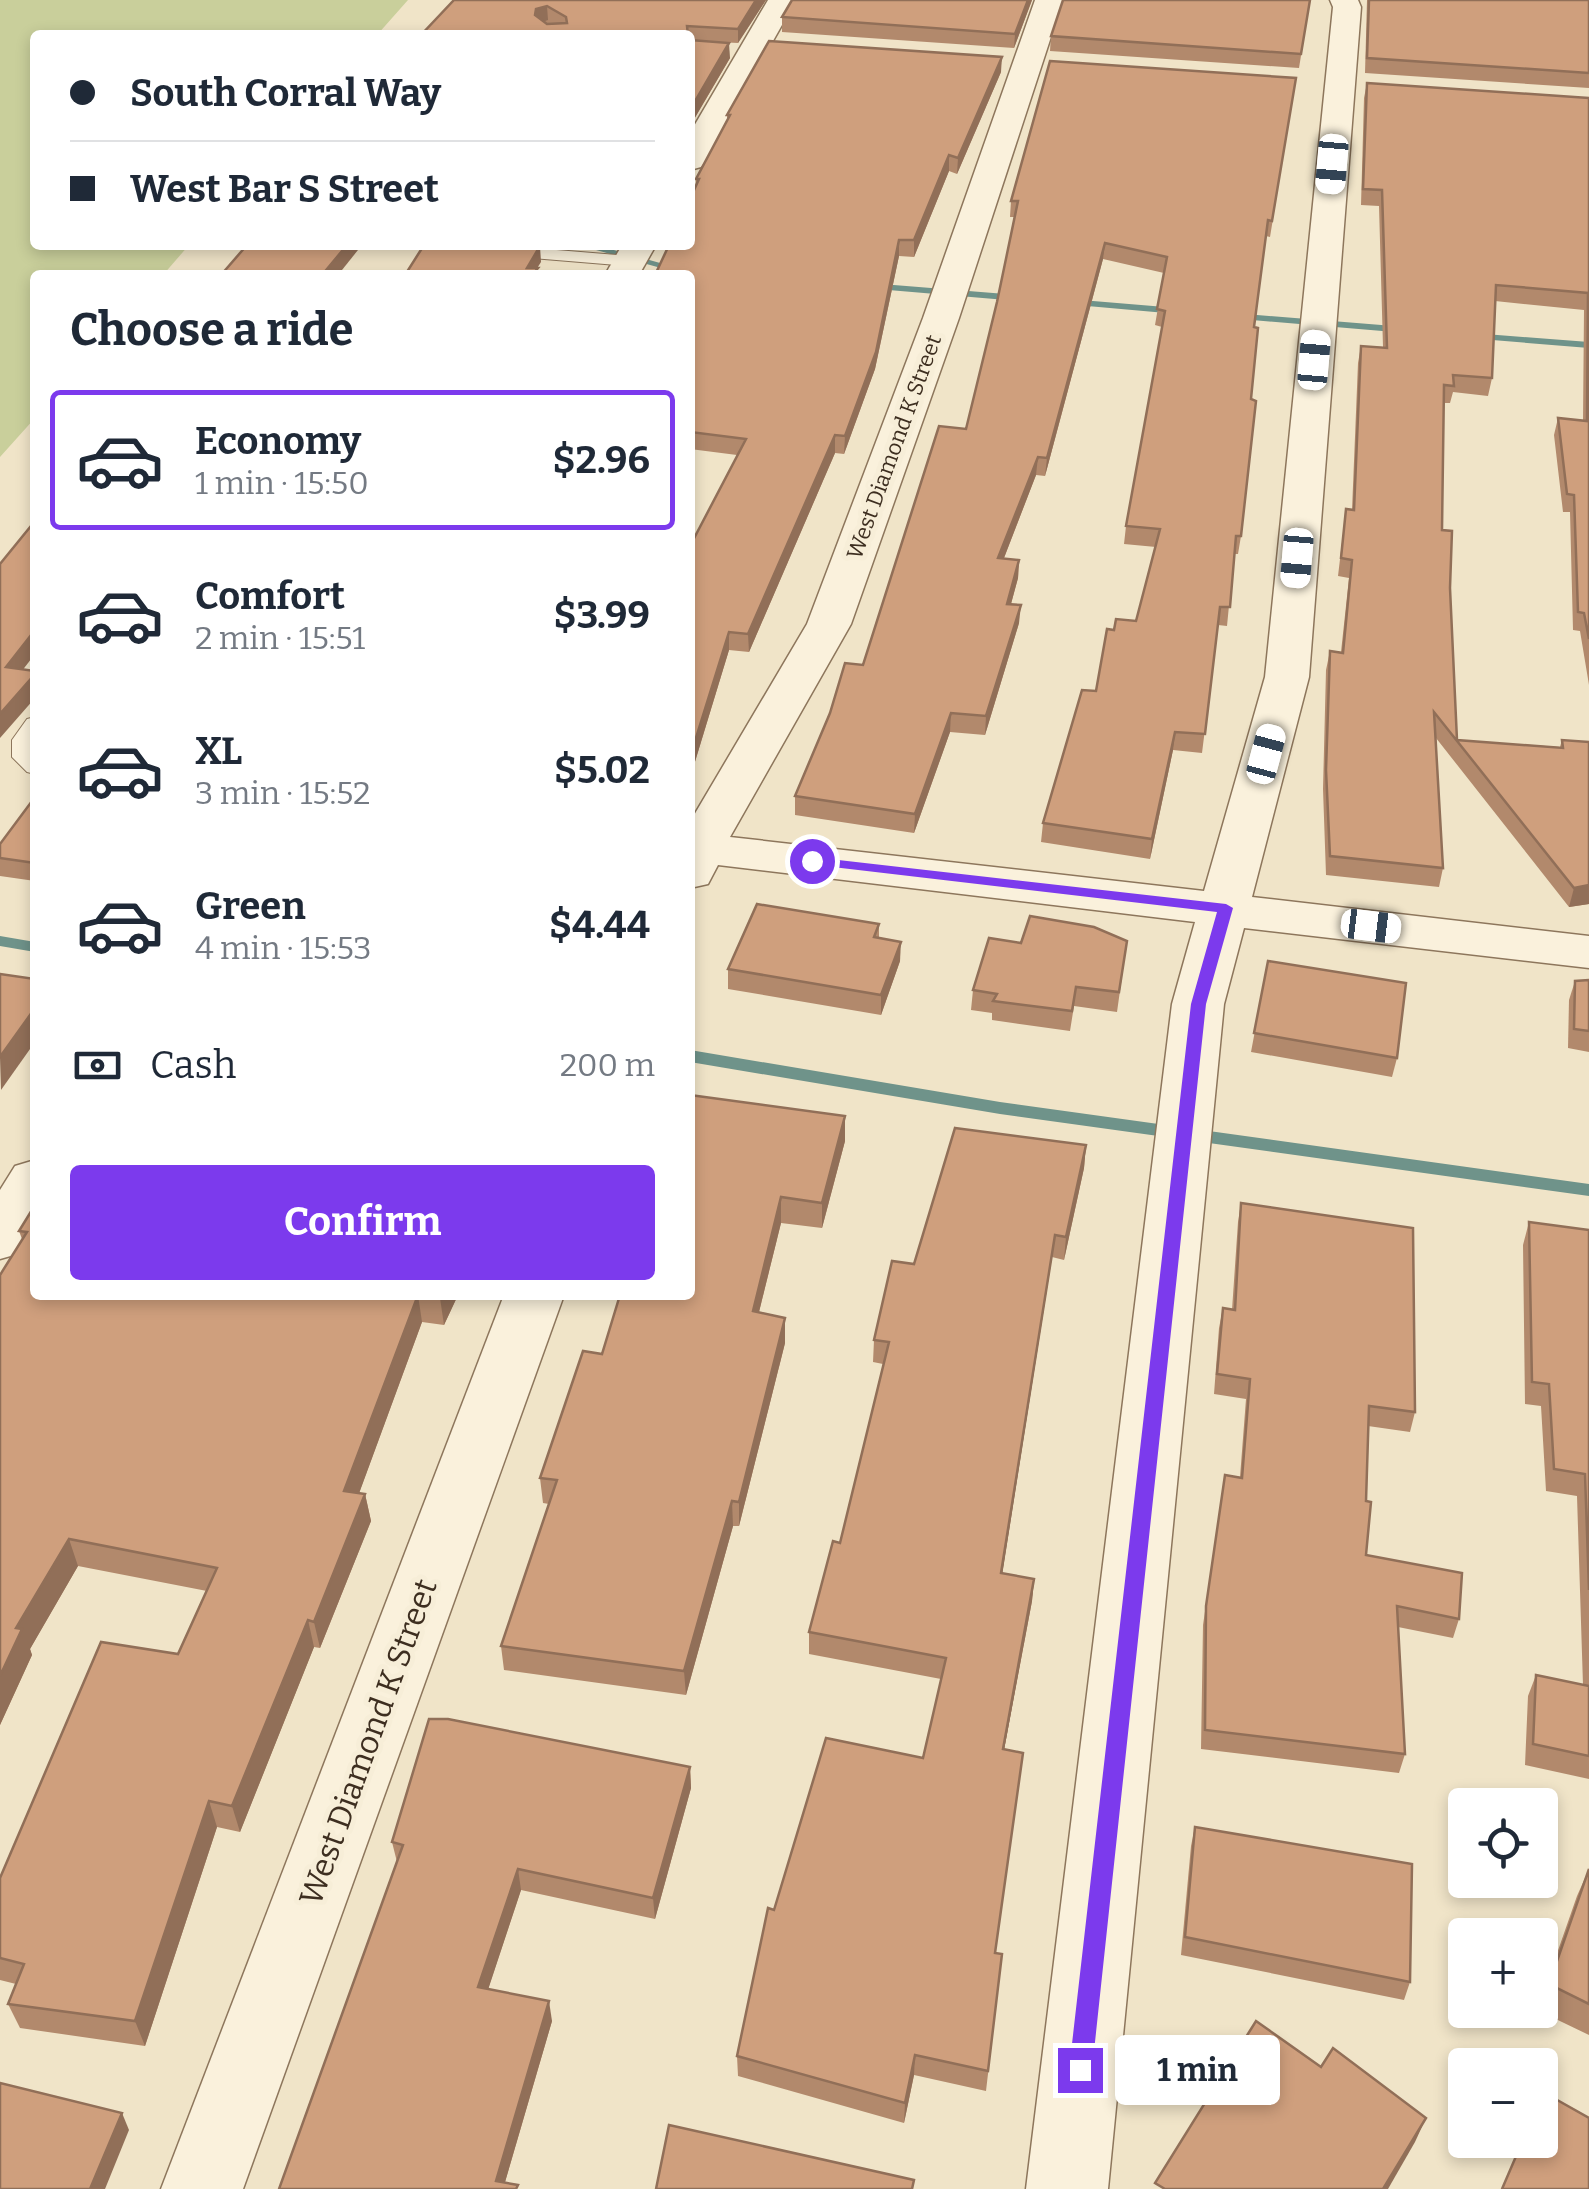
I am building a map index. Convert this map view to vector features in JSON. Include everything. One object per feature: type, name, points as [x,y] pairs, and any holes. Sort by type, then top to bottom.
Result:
[{"type":"street","points":[[695,151],[782,0]]},
{"type":"street","name":"West Diamond K Street","points":[[695,853],[829,624],[1040,62],[1049,0]]},
{"type":"street","points":[[1067,2189],[1198,1004],[1287,677],[1345,85],[1344,0]]},
{"type":"street","points":[[751,49],[798,46]]},
{"type":"street","points":[[991,58],[1040,62]]},
{"type":"street","points":[[695,856],[1226,908],[1589,952]]},
{"type":"street","points":[[0,1238],[30,1188]]},
{"type":"street","name":"West Diamond K Street","points":[[202,2189],[532,1300]]},
{"type":"lane","points":[[500,250],[630,260]]},
{"type":"lane","points":[[30,731],[24,740],[24,756],[30,762]]},
{"type":"green space","points":[[0,0],[408,0],[381,30],[30,30],[30,250],[185,250],[167,270],[30,270],[30,424],[0,457]]},
{"type":"building","points":[[454,0],[756,0],[738,29],[687,26],[687,30],[426,30]],"holes":[[[547,6],[566,17],[567,23],[547,24],[535,15],[536,9]]]},
{"type":"building","points":[[792,0],[1028,0],[1015,34],[782,17]]},
{"type":"building","points":[[1063,0],[1310,0],[1301,54],[1051,36]]},
{"type":"building","points":[[1369,0],[1589,0],[1589,73],[1367,58]]},
{"type":"building","points":[[695,40],[729,43],[695,101]]},
{"type":"building","points":[[769,41],[1002,57],[958,158],[949,155],[914,240],[899,240],[876,352],[845,436],[835,435],[748,634],[729,632],[695,741],[695,536],[746,439],[695,433],[695,270],[657,270],[667,250],[695,250],[696,179]]},
{"type":"building","points":[[1050,61],[1296,78],[1272,221],[1268,220],[1254,327],[1258,328],[1251,399],[1256,401],[1230,607],[1220,607],[1205,734],[1175,732],[1152,839],[1043,823],[1082,690],[1096,691],[1107,629],[1114,630],[1116,619],[1136,621],[1160,529],[1126,526],[1165,311],[1157,309],[1167,257],[1105,243],[1047,458],[1038,457],[998,558],[1019,560],[1007,604],[1021,605],[986,716],[951,713],[915,814],[795,796],[830,713],[845,663],[863,665],[939,426],[966,429],[1018,201],[1011,201]]},
{"type":"building","points":[[1367,83],[1589,98],[1589,639],[1584,613],[1578,612],[1574,495],[1567,494],[1558,418],[1587,421],[1588,293],[1496,285],[1492,378],[1453,375],[1454,386],[1444,385],[1442,530],[1452,531],[1450,588],[1457,740],[1563,748],[1562,740],[1589,742],[1589,885],[1574,888],[1434,712],[1443,868],[1330,856],[1326,770],[1330,651],[1343,653],[1352,560],[1341,558],[1346,509],[1354,510],[1361,346],[1387,348],[1382,190],[1363,189]]},
{"type":"building","points":[[243,250],[343,250],[326,270],[225,270]]},
{"type":"building","points":[[421,250],[538,250],[527,268],[536,270],[408,270]]},
{"type":"building","points":[[30,527],[30,636],[6,667],[30,670],[30,680],[0,714],[0,564]]},
{"type":"building","points":[[30,804],[30,862],[0,858],[0,844]]},
{"type":"building","points":[[757,904],[879,924],[874,937],[901,942],[881,995],[728,969]]},
{"type":"building","points":[[1030,916],[1094,927],[1127,941],[1119,992],[1076,987],[1072,1011],[993,1001],[997,994],[973,990],[989,938],[1021,943]]},
{"type":"building","points":[[1268,961],[1406,983],[1397,1058],[1254,1033]]},
{"type":"building","points":[[0,974],[30,978],[30,1015],[0,1057]]},
{"type":"building","points":[[1589,980],[1589,1031],[1574,1029],[1575,981]]},
{"type":"building","points":[[695,1096],[845,1116],[822,1203],[781,1197],[753,1311],[785,1318],[739,1502],[732,1501],[684,1671],[501,1646],[557,1480],[540,1478],[583,1351],[602,1354],[618,1300],[695,1300]]},
{"type":"building","points":[[955,1128],[1086,1145],[1066,1237],[1055,1235],[1001,1573],[1034,1579],[1003,1749],[1023,1753],[995,1953],[1002,1954],[988,2071],[915,2055],[905,2103],[737,2056],[768,1908],[774,1910],[826,1738],[923,1758],[946,1658],[809,1632],[833,1541],[840,1543],[889,1342],[874,1340],[892,1261],[914,1264]]},
{"type":"building","points":[[1241,1203],[1413,1228],[1415,1412],[1369,1406],[1366,1501],[1371,1502],[1366,1555],[1462,1573],[1459,1619],[1397,1606],[1405,1754],[1205,1730],[1206,1606],[1225,1475],[1242,1478],[1250,1379],[1217,1374],[1223,1308],[1235,1310]]},
{"type":"building","points":[[30,1213],[30,1300],[416,1300],[344,1491],[365,1494],[314,1622],[308,1620],[232,1806],[209,1801],[135,2021],[8,2004],[24,1964],[0,1958],[0,1878],[101,1642],[178,1654],[217,1568],[69,1539],[16,1628],[22,1629],[0,1676],[0,1275],[27,1232],[19,1231]]},
{"type":"building","points":[[1529,1222],[1589,1230],[1589,1590],[1585,1474],[1554,1469],[1549,1384],[1532,1382]]},
{"type":"building","points":[[1536,1675],[1589,1686],[1589,1756],[1533,1744]]},
{"type":"building","points":[[429,1719],[448,1719],[690,1767],[653,1898],[518,1869],[478,1987],[549,2001],[496,2181],[518,2185],[516,2189],[279,2189],[403,1845],[392,1842]]},
{"type":"building","points":[[1195,1827],[1412,1864],[1410,1982],[1185,1937]]},
{"type":"building","points":[[1589,1869],[1589,2004],[1558,1988],[1558,1958]]},
{"type":"building","points":[[1256,2021],[1321,2067],[1333,2048],[1426,2118],[1383,2189],[1165,2189],[1155,2183]]},
{"type":"building","points":[[0,2083],[122,2113],[90,2189],[0,2189]]},
{"type":"building","points":[[1558,2100],[1589,2118],[1589,2189],[1502,2189],[1515,2158],[1558,2158]]},
{"type":"building","points":[[669,2125],[914,2180],[912,2189],[656,2189]]},
{"type":"waterway","points":[[602,250],[679,270]]},
{"type":"waterway","points":[[869,286],[1018,298]]},
{"type":"waterway","points":[[1069,302],[1177,311]]},
{"type":"waterway","points":[[1233,316],[1406,330]]},
{"type":"waterway","points":[[1472,336],[1589,345]]},
{"type":"waterway","points":[[0,941],[30,946]]},
{"type":"waterway","points":[[695,1057],[1000,1108],[1589,1190]]},
{"type":"route","points":[[812,861],[1226,908],[1198,1004],[1080,2070]]}]
